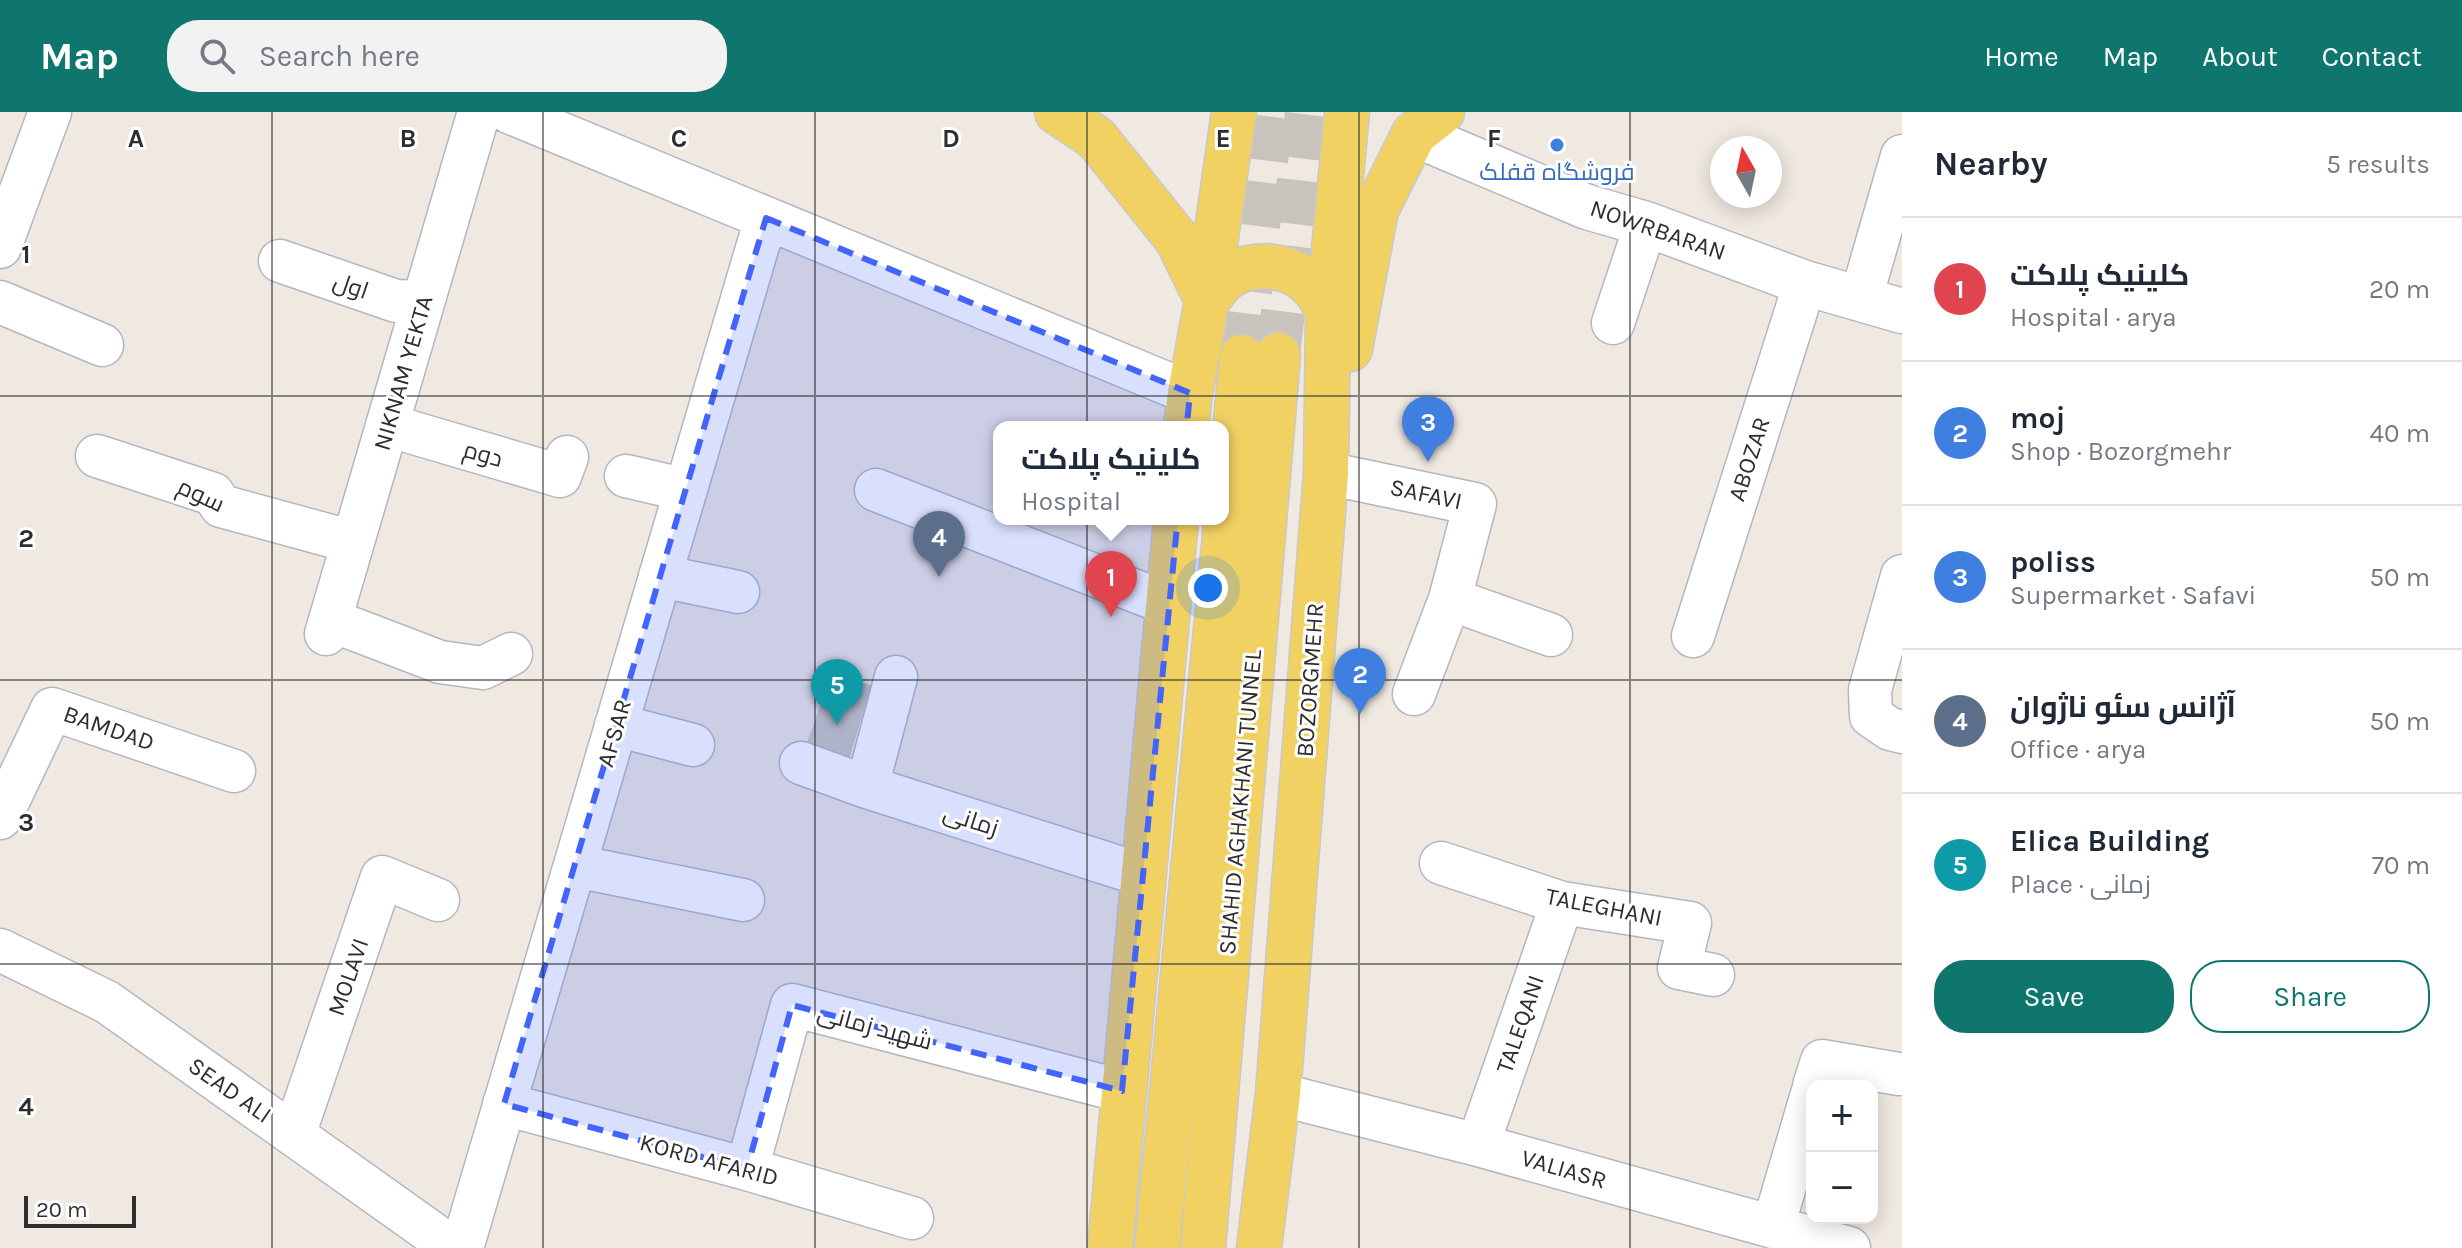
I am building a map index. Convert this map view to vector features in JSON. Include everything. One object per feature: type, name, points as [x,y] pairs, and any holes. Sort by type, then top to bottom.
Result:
[{"type":"main road","points":[[1057,112],[1096,138],[1177,239],[1207,300]]},
{"type":"main road","points":[[1188,410],[1234,112]]},
{"type":"main road","name":"BOZORGMEHR","points":[[1259,1248],[1278,1094],[1326,473],[1328,313],[1347,112]]},
{"type":"main road","points":[[1326,473],[1376,210],[1428,123]]},
{"type":"main road","points":[[1207,300],[1224,280],[1247,268],[1273,266],[1297,274],[1317,291],[1328,313]]},
{"type":"main road","name":"SHAHID AGHAKHANI TUNNEL","points":[[1157,1248],[1260,356],[1203,1248]]},
{"type":"main road","points":[[1110,1248],[1175,525]]},
{"type":"street","points":[[0,247],[50,112]]},
{"type":"street","name":"NIKNAM YEKTA","points":[[479,112],[328,627],[437,674],[483,668],[511,654]]},
{"type":"street","points":[[509,112],[766,218],[1188,410]]},
{"type":"street","name":"NOWRBARAN","points":[[1428,123],[1587,207],[1646,224],[1805,283],[1902,311]]},
{"type":"street","points":[[1861,298],[1902,156]]},
{"type":"street","name":"AFSAR","points":[[441,1244],[504,1104],[766,218]]},
{"type":"street","points":[[1613,323],[1646,224]]},
{"type":"street","name":"اول","points":[[280,261],[396,301],[423,302]]},
{"type":"street","name":"ABOZAR","points":[[1693,636],[1805,283]]},
{"type":"street","points":[[0,302],[102,345]]},
{"type":"street","name":"دوم","points":[[387,425],[560,476],[567,457]]},
{"type":"street","name":"سوم","points":[[97,456],[213,494],[221,506],[353,542]]},
{"type":"street","name":"SAFAVI","points":[[1326,473],[1475,504],[1450,599],[1414,694]]},
{"type":"street","points":[[626,476],[686,490]]},
{"type":"street","points":[[876,490],[1166,603]]},
{"type":"street","points":[[660,576],[738,592]]},
{"type":"street","points":[[1902,576],[1870,690],[1869,704],[1871,716],[1890,729],[1902,732]]},
{"type":"street","points":[[1450,599],[1551,635]]},
{"type":"street","points":[[867,787],[896,677]]},
{"type":"street","name":"BAMDAD","points":[[0,818],[15,749],[52,709],[234,771]]},
{"type":"street","points":[[616,725],[693,745]]},
{"type":"street","name":"زمانی","points":[[801,763],[1143,875]]},
{"type":"street","name":"TALEGHANI","points":[[1441,863],[1562,903],[1690,923],[1679,968],[1713,975]]},
{"type":"street","points":[[575,866],[743,900]]},
{"type":"street","name":"MOLAVI","points":[[294,1135],[382,877],[438,900]]},
{"type":"street","name":"TALEQANI","points":[[1478,1145],[1562,903]]},
{"type":"street","name":"SEAD ALI","points":[[0,950],[107,1002],[441,1244]]},
{"type":"street","name":"شهید زمانی","points":[[747,1169],[792,1005],[1122,1091]]},
{"type":"street","points":[[1816,1080],[1822,1061],[1899,1074]]},
{"type":"street","name":"VALIASR","points":[[1278,1094],[1478,1145],[1849,1248]]},
{"type":"street","name":"KORD AFARID","points":[[504,1104],[747,1169],[912,1218]]},
{"type":"street","points":[[1773,1227],[1806,1114]]},
{"type":"highlighted area","points":[[766,218],[1190,393],[1122,1091],[792,1005],[747,1169],[504,1104]]},
{"type":"building","points":[[833,673],[870,686],[844,773],[801,763]]},
{"type":"tunnel","points":[[1242,357],[1272,112]]},
{"type":"tunnel","points":[[1278,355],[1307,112]]},
{"type":"place","name":"فروشگاه قفلک","points":[[1557,145]]},
{"type":"place","name":"poliss","points":[[1428,462]]},
{"type":"place","name":"آژانس سئو ناژوان","points":[[939,577]]},
{"type":"place","name":"کلینیک پلاکت","points":[[1111,617]]},
{"type":"place","name":"moj","points":[[1360,714]]},
{"type":"place","name":"Elica Building","points":[[837,725]]}]
